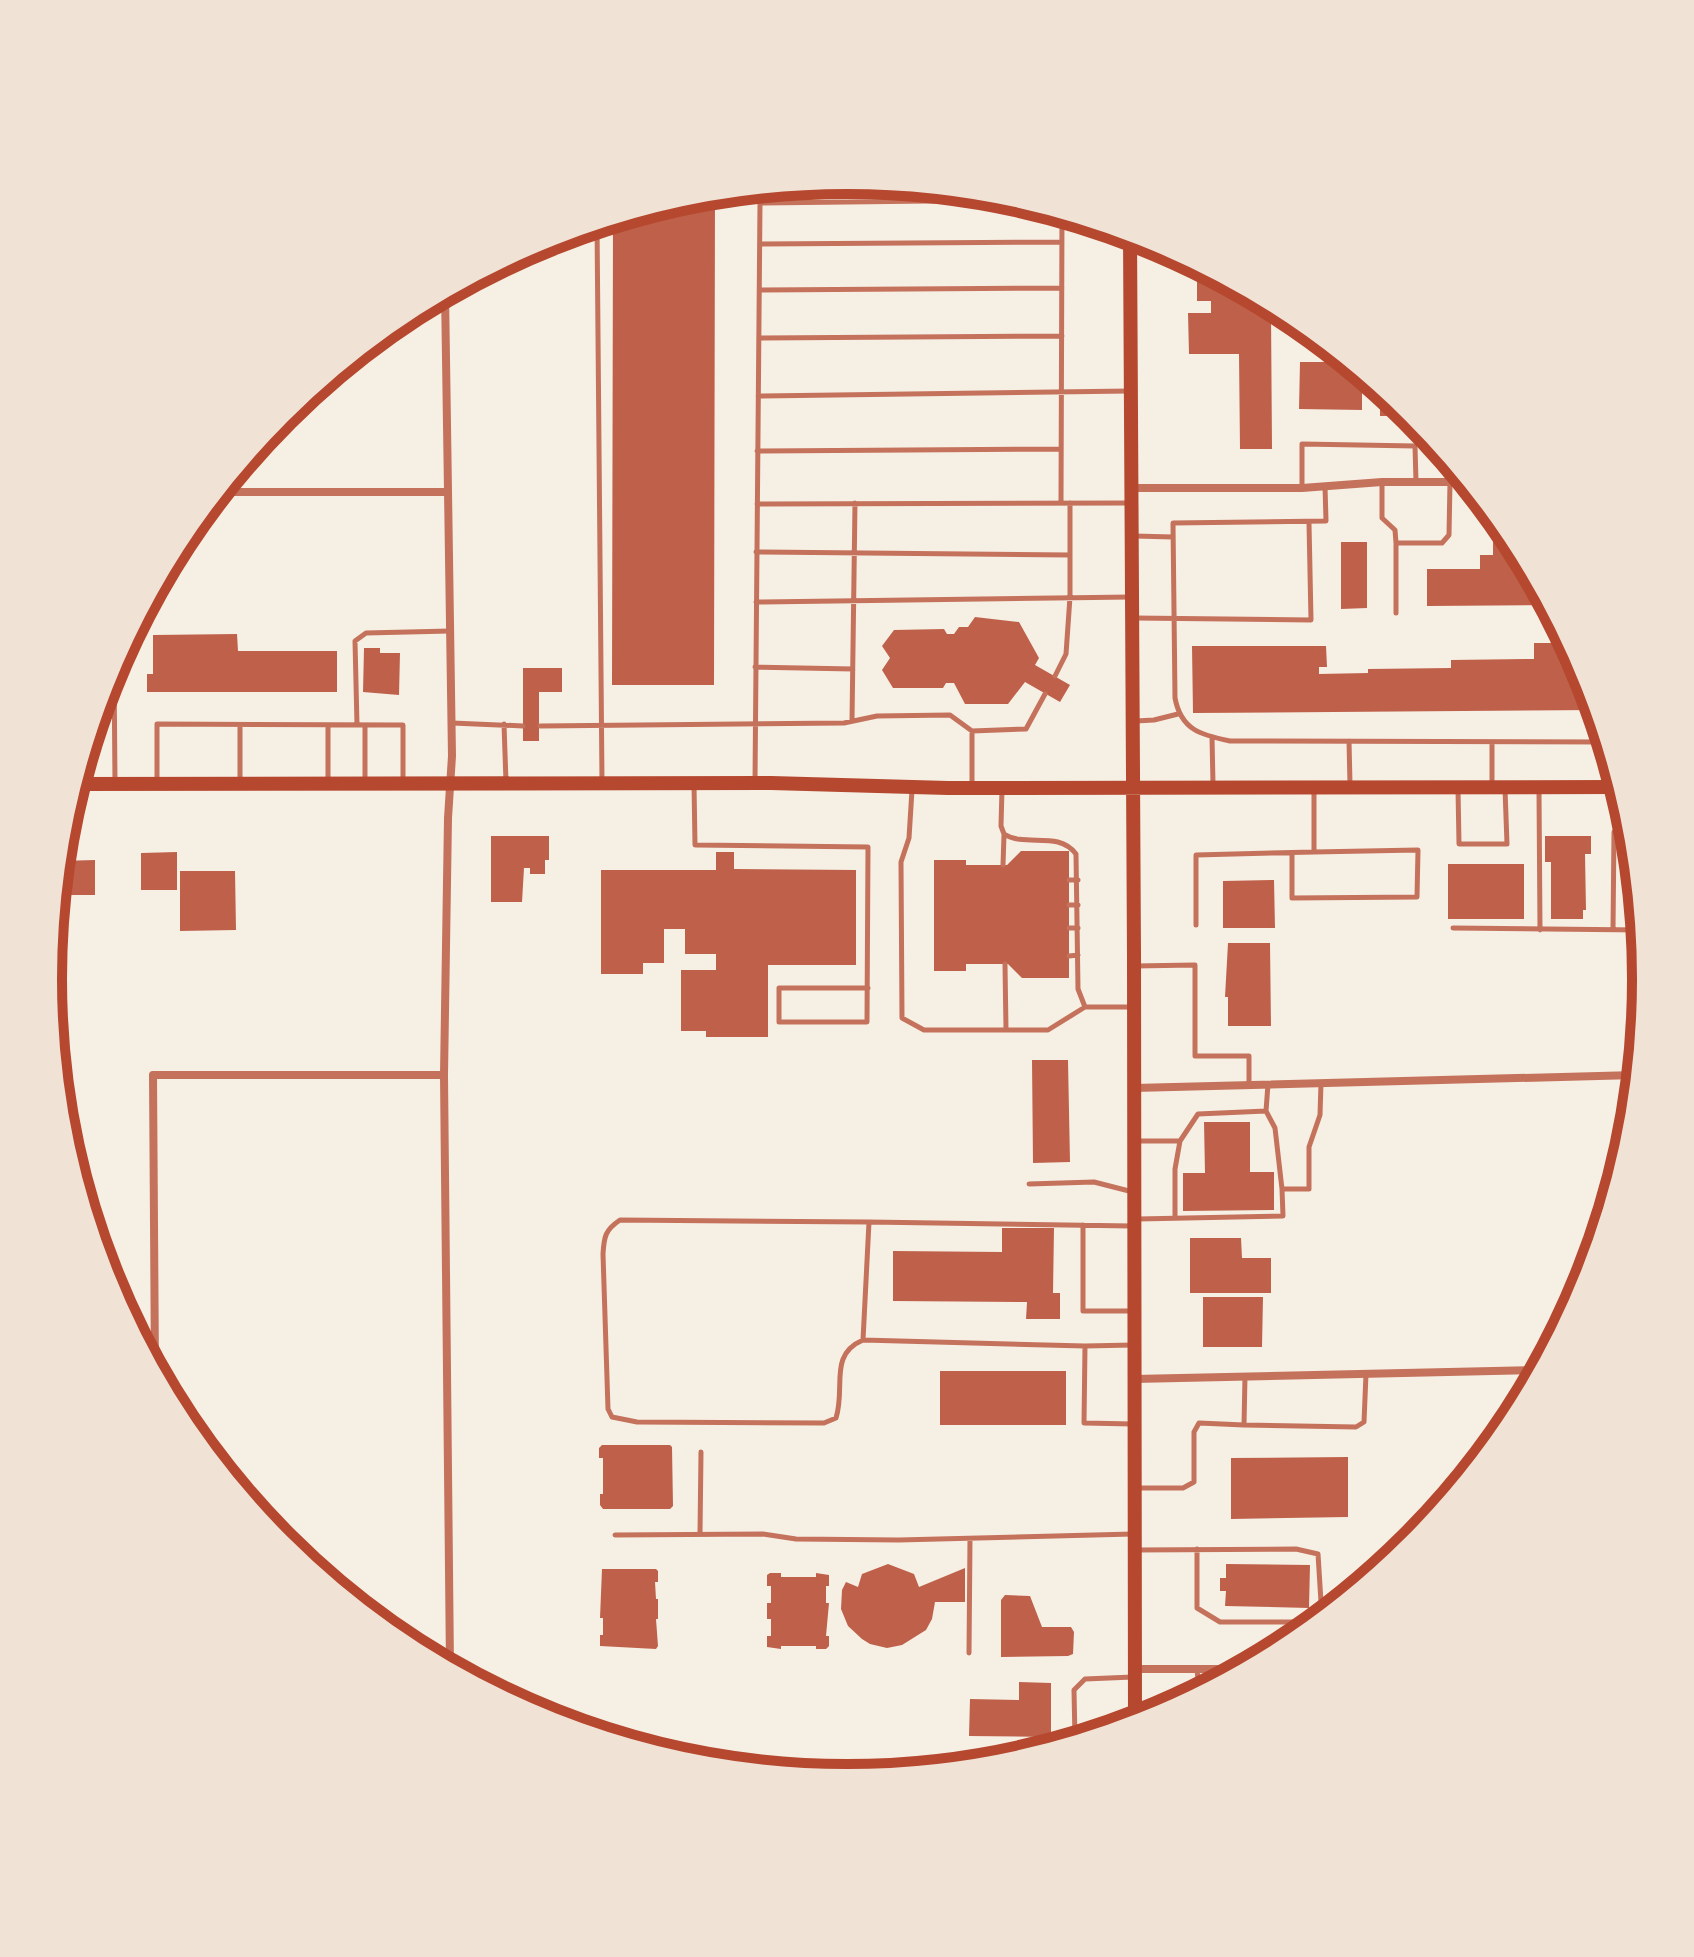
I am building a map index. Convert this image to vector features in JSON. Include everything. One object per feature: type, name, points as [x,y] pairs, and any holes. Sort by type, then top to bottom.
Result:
[{"type":"main road","points":[[1130,247],[1135,1709]]},
{"type":"main road","points":[[87,784],[1608,787]]},
{"type":"street","points":[[445,305],[451,723],[444,1075],[450,1655]]},
{"type":"street","points":[[1131,496],[1382,482],[1454,482]]},
{"type":"street","points":[[231,492],[447,492]]},
{"type":"street","points":[[155,1348],[153,1075],[444,1075]]},
{"type":"street","points":[[1134,1088],[1626,1075]]},
{"type":"street","points":[[1134,1379],[1527,1370]]},
{"type":"street","points":[[1134,1673],[1219,1669]]},
{"type":"lane","points":[[755,783],[760,203],[953,201]]},
{"type":"lane","points":[[1061,503],[1062,224]]},
{"type":"lane","points":[[597,234],[602,783]]},
{"type":"lane","points":[[760,244],[1062,242]]},
{"type":"lane","points":[[759,290],[1062,288]]},
{"type":"lane","points":[[759,338],[1062,336]]},
{"type":"lane","points":[[758,396],[1131,391]]},
{"type":"lane","points":[[1302,488],[1302,444],[1415,446],[1416,482]]},
{"type":"lane","points":[[757,451],[1061,449]]},
{"type":"lane","points":[[1382,482],[1382,518],[1395,530],[1396,613]]},
{"type":"lane","points":[[1396,543],[1442,543],[1449,535],[1450,482]]},
{"type":"lane","points":[[1325,486],[1326,521],[1173,523],[1175,698],[1178,714],[1197,731],[1212,737],[1248,741],[1595,742]]},
{"type":"lane","points":[[757,504],[1070,503],[1131,496]]},
{"type":"lane","points":[[852,721],[855,503]]},
{"type":"lane","points":[[1055,676],[1066,654],[1070,597],[1070,503]]},
{"type":"lane","points":[[1133,618],[1311,620],[1309,523]]},
{"type":"lane","points":[[1132,536],[1173,537]]},
{"type":"lane","points":[[756,552],[1070,555]]},
{"type":"lane","points":[[756,602],[1132,597]]},
{"type":"lane","points":[[357,725],[355,641],[366,633],[450,631]]},
{"type":"lane","points":[[755,667],[853,669]]},
{"type":"lane","points":[[540,726],[844,723],[877,716],[950,715],[972,731],[1026,729],[1045,694]]},
{"type":"lane","points":[[114,699],[115,784]]},
{"type":"lane","points":[[1132,721],[1178,714]]},
{"type":"lane","points":[[451,723],[523,726]]},
{"type":"lane","points":[[157,784],[157,724],[403,725],[403,784]]},
{"type":"lane","points":[[240,724],[240,784]]},
{"type":"lane","points":[[504,724],[506,783]]},
{"type":"lane","points":[[328,725],[328,784]]},
{"type":"lane","points":[[365,725],[365,783]]},
{"type":"lane","points":[[972,731],[972,788]]},
{"type":"lane","points":[[1212,737],[1213,787]]},
{"type":"lane","points":[[1349,741],[1350,787]]},
{"type":"lane","points":[[1458,788],[1459,844],[1507,844],[1492,742]]},
{"type":"lane","points":[[694,783],[695,845],[868,847],[868,988],[867,1022],[779,1022],[779,988],[868,988]]},
{"type":"lane","points":[[913,787],[909,838],[901,862],[902,1018],[924,1030],[1048,1030],[1085,1007],[1134,1007]]},
{"type":"lane","points":[[1313,787],[1314,852]]},
{"type":"lane","points":[[1002,788],[1003,865]]},
{"type":"lane","points":[[1539,788],[1540,930]]},
{"type":"lane","points":[[1613,930],[1614,832],[1618,832]]},
{"type":"lane","points":[[1004,834],[1012,840],[1046,840],[1070,847],[1076,854],[1078,989],[1085,1007]]},
{"type":"lane","points":[[1196,925],[1196,855],[1418,850],[1417,897],[1292,898],[1292,853]]},
{"type":"lane","points":[[1069,880],[1078,880]]},
{"type":"lane","points":[[1069,905],[1078,905]]},
{"type":"lane","points":[[1069,928],[1078,928]]},
{"type":"lane","points":[[1453,928],[1630,930]]},
{"type":"lane","points":[[1069,956],[1078,955]]},
{"type":"lane","points":[[1005,964],[1006,1030]]},
{"type":"lane","points":[[1134,966],[1195,965],[1195,1056],[1249,1056],[1249,1085]]},
{"type":"lane","points":[[1282,1189],[1309,1189],[1309,1147],[1320,1115],[1321,1083]]},
{"type":"lane","points":[[1134,1345],[863,1340],[850,1345],[842,1356],[839,1407],[836,1418],[824,1423],[637,1422],[612,1417],[608,1409],[604,1235],[620,1220],[1083,1225],[1175,1218],[1283,1216],[1275,1128],[1266,1111],[1268,1084]]},
{"type":"lane","points":[[1175,1218],[1175,1169],[1180,1141],[1198,1114],[1266,1111]]},
{"type":"lane","points":[[1134,1141],[1180,1141]]},
{"type":"lane","points":[[1029,1184],[1094,1182],[1134,1192]]},
{"type":"lane","points":[[863,1340],[869,1222]]},
{"type":"lane","points":[[1083,1225],[1083,1311],[1134,1311]]},
{"type":"lane","points":[[1085,1346],[1084,1423],[1134,1424]]},
{"type":"lane","points":[[1134,1488],[1183,1488],[1194,1482],[1194,1432],[1199,1423],[1356,1427],[1364,1422],[1366,1374]]},
{"type":"lane","points":[[1244,1425],[1245,1376]]},
{"type":"lane","points":[[700,1534],[701,1452]]},
{"type":"lane","points":[[615,1535],[763,1534],[796,1539],[970,1539],[1134,1534]]},
{"type":"lane","points":[[969,1653],[970,1539]]},
{"type":"lane","points":[[1197,1549],[1197,1608],[1220,1622],[1296,1622]]},
{"type":"lane","points":[[1134,1550],[1296,1549],[1318,1554],[1321,1604]]},
{"type":"lane","points":[[1197,1669],[1198,1681]]},
{"type":"lane","points":[[1075,1729],[1074,1690],[1085,1679],[1134,1673]]},
{"type":"building","points":[[715,205],[714,685],[612,685],[613,229]]},
{"type":"building","points":[[1197,276],[1271,318],[1272,449],[1240,449],[1239,354],[1189,354],[1188,313],[1211,313],[1211,301],[1197,301]]},
{"type":"building","points":[[1300,362],[1332,362],[1362,386],[1362,410],[1299,409]]},
{"type":"building","points":[[1380,402],[1395,416],[1380,416]]},
{"type":"building","points":[[1493,534],[1537,605],[1427,606],[1427,569],[1480,569],[1480,555],[1493,555]]},
{"type":"building","points":[[1341,542],[1367,542],[1367,608],[1341,609]]},
{"type":"building","points":[[975,617],[1019,622],[1039,658],[1035,665],[1070,685],[1060,702],[1025,682],[1008,704],[965,704],[954,683],[946,683],[943,688],[893,688],[882,670],[890,658],[882,646],[894,630],[944,629],[947,634],[954,634],[959,627],[968,627]]},
{"type":"building","points":[[237,634],[238,651],[337,651],[337,692],[147,692],[147,674],[153,674],[153,635]]},
{"type":"building","points":[[1534,643],[1556,643],[1584,710],[1193,713],[1192,646],[1326,646],[1327,667],[1319,667],[1319,674],[1368,673],[1368,669],[1451,668],[1451,660],[1534,659]]},
{"type":"building","points":[[364,648],[380,648],[380,653],[400,653],[399,695],[363,692]]},
{"type":"building","points":[[523,668],[562,668],[562,692],[539,692],[539,741],[523,741]]},
{"type":"building","points":[[491,836],[549,836],[549,860],[545,860],[545,874],[530,874],[530,868],[524,868],[522,902],[491,902]]},
{"type":"building","points":[[1545,836],[1591,836],[1591,854],[1585,854],[1586,910],[1583,910],[1583,919],[1551,919],[1551,862],[1545,862]]},
{"type":"building","points":[[1021,851],[1069,851],[1069,978],[1022,978],[1008,964],[966,964],[966,971],[934,971],[934,860],[966,860],[966,865],[1007,865]]},
{"type":"building","points":[[177,852],[177,890],[141,890],[141,853]]},
{"type":"building","points":[[716,852],[734,852],[734,869],[856,870],[856,965],[768,965],[768,1037],[706,1037],[706,1031],[681,1031],[681,970],[716,970],[716,954],[685,954],[685,929],[664,929],[664,963],[643,963],[643,974],[601,974],[601,870],[716,870]]},
{"type":"building","points":[[95,860],[95,895],[67,895],[71,861]]},
{"type":"building","points":[[1448,864],[1524,864],[1524,919],[1448,919]]},
{"type":"building","points":[[180,871],[235,871],[236,930],[180,931]]},
{"type":"building","points":[[1274,880],[1275,928],[1223,928],[1223,881]]},
{"type":"building","points":[[1228,943],[1270,943],[1271,1026],[1228,1026],[1228,997],[1225,997]]},
{"type":"building","points":[[1032,1060],[1068,1060],[1070,1162],[1033,1163]]},
{"type":"building","points":[[1204,1122],[1250,1122],[1250,1172],[1274,1172],[1274,1210],[1183,1211],[1183,1173],[1205,1173]]},
{"type":"building","points":[[1002,1228],[1054,1228],[1053,1293],[1060,1293],[1060,1319],[1026,1319],[1027,1302],[893,1301],[893,1251],[1002,1252]]},
{"type":"building","points":[[1190,1238],[1241,1238],[1242,1258],[1271,1258],[1271,1293],[1190,1293]]},
{"type":"building","points":[[1203,1297],[1263,1297],[1262,1347],[1203,1347]]},
{"type":"building","points":[[940,1371],[1066,1371],[1066,1425],[940,1425]]},
{"type":"building","points":[[602,1445],[670,1445],[673,1506],[670,1509],[603,1509],[600,1494],[603,1494],[603,1458],[599,1458]]},
{"type":"building","points":[[1348,1457],[1348,1517],[1231,1519],[1231,1458]]},
{"type":"building","points":[[888,1564],[914,1574],[919,1587],[965,1568],[965,1602],[935,1602],[926,1630],[902,1645],[887,1648],[870,1644],[848,1626],[841,1609],[842,1590],[846,1582],[858,1587],[862,1574]]},
{"type":"building","points":[[1226,1564],[1310,1565],[1309,1608],[1225,1606],[1226,1591],[1220,1591],[1220,1578],[1226,1578]]},
{"type":"building","points":[[602,1569],[658,1571],[658,1582],[655,1582],[658,1599],[656,1649],[600,1646],[600,1635],[603,1635],[603,1618],[600,1618]]},
{"type":"building","points":[[781,1573],[781,1577],[816,1577],[816,1573],[829,1575],[829,1586],[826,1586],[826,1603],[829,1603],[826,1636],[829,1636],[829,1646],[826,1649],[816,1649],[816,1646],[767,1647],[767,1636],[771,1636],[771,1619],[767,1619],[767,1603],[771,1603],[771,1586],[767,1586],[767,1575]]},
{"type":"building","points":[[1005,1595],[1030,1596],[1042,1627],[1071,1627],[1074,1632],[1073,1654],[1001,1657],[1001,1600]]},
{"type":"building","points":[[1019,1682],[1051,1683],[1051,1737],[969,1736],[970,1699],[1019,1700]]}]
